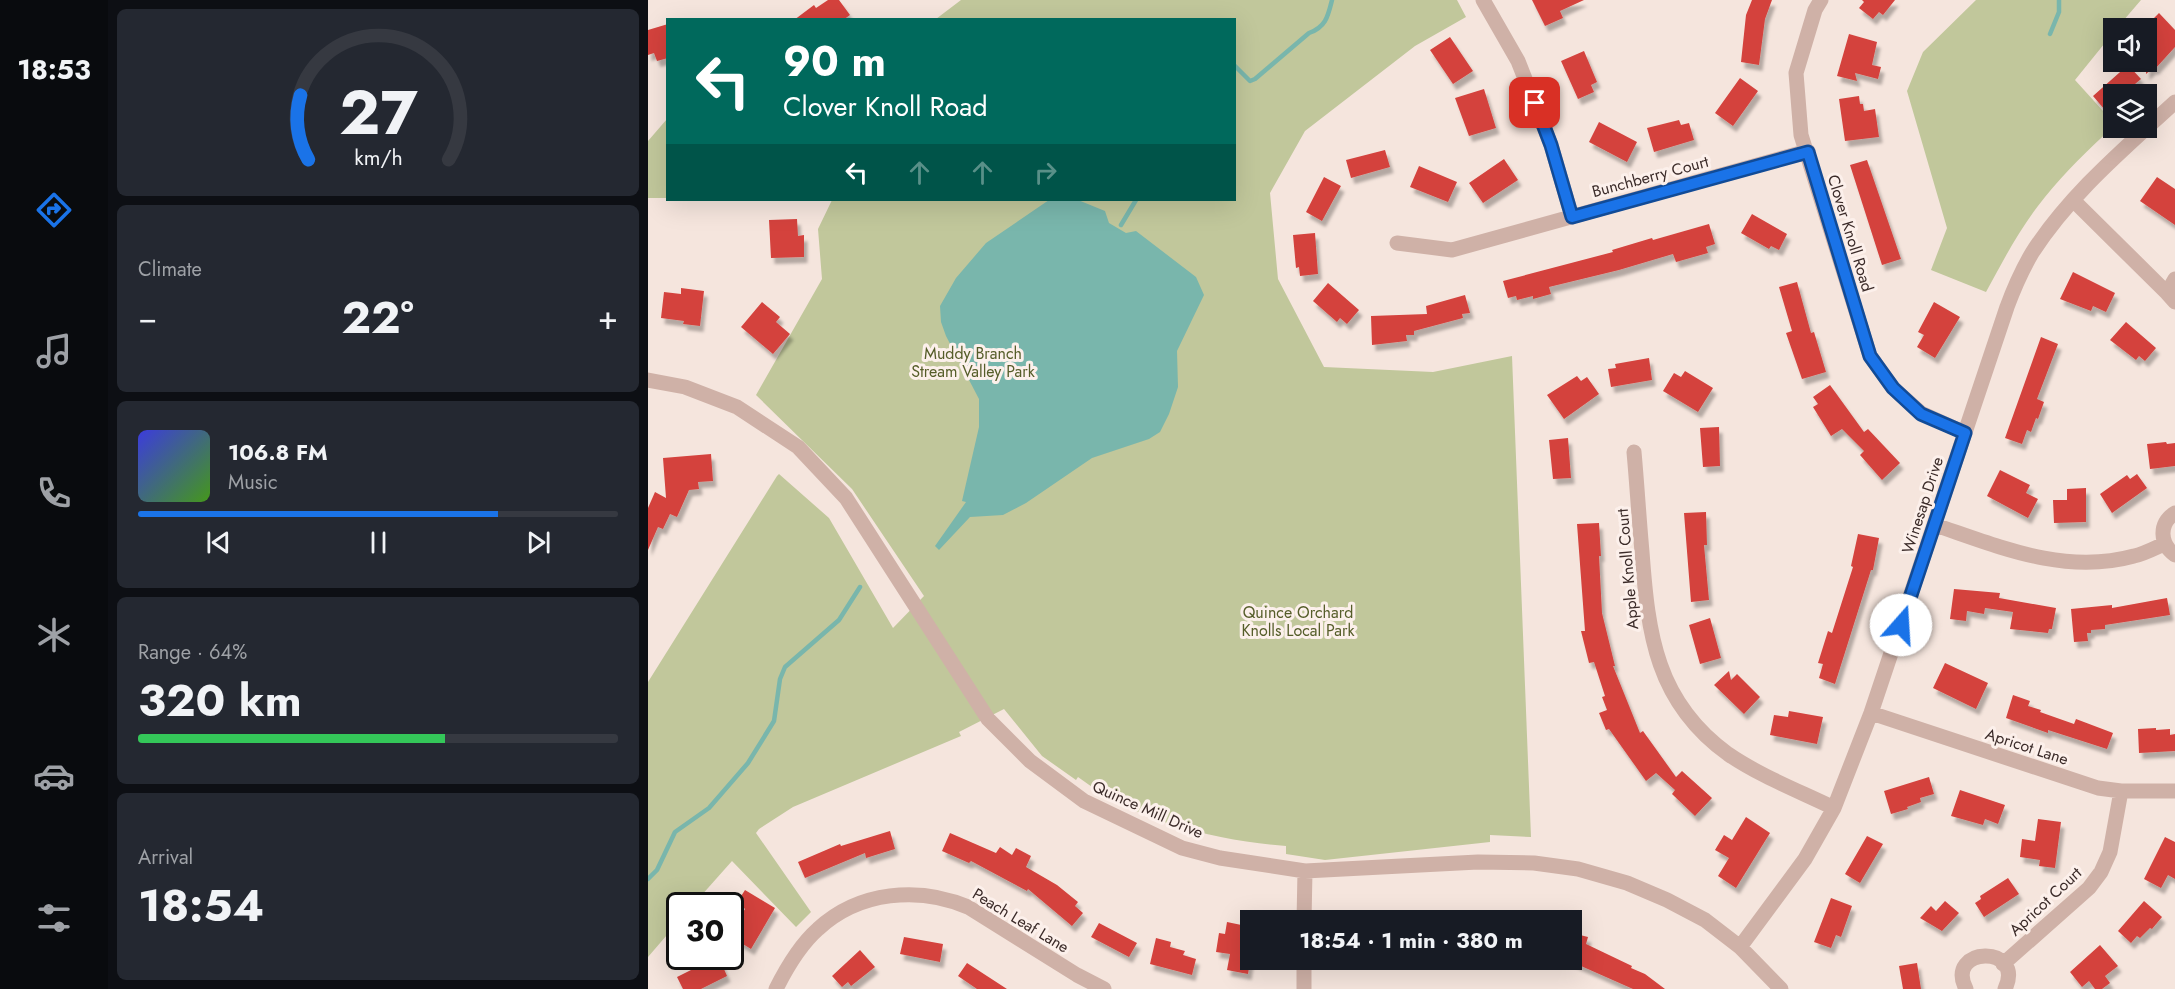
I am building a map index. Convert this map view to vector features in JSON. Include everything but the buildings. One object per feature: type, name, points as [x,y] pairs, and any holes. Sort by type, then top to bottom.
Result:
[{"type":"street","points":[[1483,0],[1518,61],[1551,145],[1572,217]]},
{"type":"street","name":"Clover Knoll Road","points":[[1821,0],[1815,10],[1796,73],[1801,135],[1870,356],[1893,388],[1921,414],[1965,433]]},
{"type":"street","name":"Winesap Drive","points":[[1740,947],[1793,877],[1834,808],[1871,713],[2018,279],[2031,254],[2073,200],[2099,172],[2175,102]]},
{"type":"street","name":"Bunchberry Court","points":[[1397,243],[1452,250],[1808,152]]},
{"type":"street","points":[[2073,200],[2171,298]]},
{"type":"street","points":[[2171,298],[2175,279]]},
{"type":"street","name":"Quince Mill Drive","points":[[648,380],[685,387],[737,407],[798,447],[846,498],[988,719],[1030,761],[1084,801],[1182,848],[1220,858],[1305,871],[1478,862],[1534,862],[1578,869],[1628,883],[1705,920],[1740,947],[1781,989]]},
{"type":"street","name":"Apple Knoll Court","points":[[1634,452],[1646,609],[1660,668],[1674,695],[1689,716],[1727,752],[1744,764],[1834,808]]},
{"type":"street","points":[[1935,525],[2022,555],[2054,561],[2102,562],[2170,549],[2163,528],[2166,521],[2175,513]]},
{"type":"street","name":"Apricot Lane","points":[[1871,713],[2098,788],[2121,791],[2175,791]]},
{"type":"street","name":"Apricot Court","points":[[2003,964],[2089,888],[2101,872],[2110,852],[2121,791]]},
{"type":"street","points":[[1304,910],[1305,871]]},
{"type":"street","name":"Peach Leaf Lane","points":[[776,989],[787,967],[818,929],[827,923],[855,905],[878,898],[921,894],[951,900],[968,907],[1077,975],[1104,989]]},
{"type":"street","points":[[1966,989],[1962,978],[1963,971],[1971,960],[1984,955],[1998,959],[2003,964],[2008,978],[2005,989]]},
{"type":"street","points":[[1304,970],[1304,989]]},
{"type":"green space","points":[[961,0],[1457,0],[1466,17],[1415,46],[1305,131],[1270,193],[1278,279],[1324,367],[1433,372],[1512,356],[1531,837],[1490,835],[1490,842],[1325,860],[1286,854],[1286,846],[1204,833],[1177,826],[1125,806],[1078,777],[1076,780],[1042,756],[1004,709],[959,732],[961,736],[793,807],[759,829],[756,833],[811,912],[796,927],[732,861],[704,892],[666,892],[666,936],[648,957],[648,682],[777,476],[779,474],[829,518],[893,628],[924,596],[852,489],[756,395],[822,279],[818,229],[832,201],[1236,201],[1236,18],[937,18]]},
{"type":"green space","points":[[1976,0],[2141,0],[2126,18],[2103,18],[2103,45],[2075,80],[2103,111],[2103,136],[2069,169],[2036,208],[2013,243],[1986,292],[1931,270],[1947,228],[1907,91],[1923,52]]},
{"type":"green space","points":[[666,120],[666,198],[648,198],[648,141]]},
{"type":"water","points":[[1048,201],[1080,201],[1105,211],[1109,223],[1126,233],[1136,231],[1196,277],[1204,295],[1177,351],[1178,387],[1160,432],[1149,439],[1092,458],[1026,503],[1003,515],[970,517],[939,550],[935,546],[966,502],[962,501],[979,427],[979,399],[946,336],[941,322],[940,306],[956,278],[986,243]]},
{"type":"waterway","points":[[1236,67],[1250,81],[1255,79],[1309,33],[1323,24],[1332,0]]},
{"type":"waterway","points":[[2050,34],[2059,12],[2059,0]]},
{"type":"waterway","points":[[1121,225],[1135,201]]},
{"type":"waterway","points":[[648,879],[657,870],[675,832],[709,808],[748,763],[774,721],[780,679],[785,667],[839,620],[860,587]]},
{"type":"route","points":[[1535,103],[1551,145],[1572,217],[1808,152],[1870,356],[1893,388],[1921,414],[1965,433],[1901,625]]},
{"type":"park label","name":"Muddy Branch Stream Valley Park","points":[[973,362]]},
{"type":"park label","name":"Quince Orchard Knolls Local Park","points":[[1298,621]]}]
